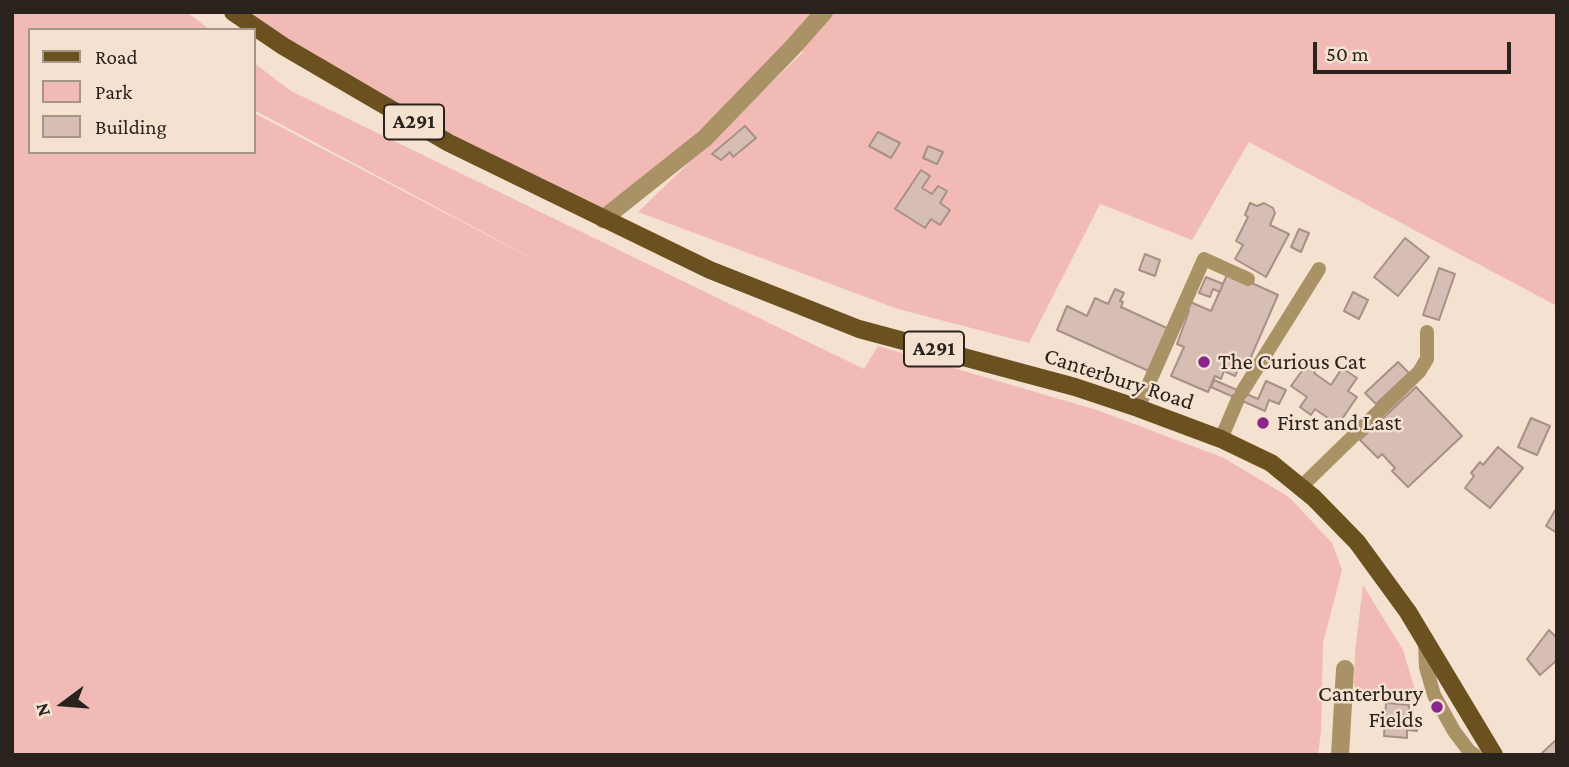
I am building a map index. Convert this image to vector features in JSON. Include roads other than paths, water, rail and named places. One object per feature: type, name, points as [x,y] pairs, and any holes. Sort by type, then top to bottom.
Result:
[{"type":"main road","name":"A291","points":[[233,12],[283,46],[449,143],[603,219]]},
{"type":"main road","name":"Canterbury Road","points":[[603,219],[710,270],[859,329],[1075,387],[1221,439],[1271,463],[1301,486],[1357,542],[1408,612],[1494,755]]},
{"type":"street","points":[[603,219],[705,138],[824,12]]},
{"type":"street","points":[[1340,755],[1345,670]]},
{"type":"lane","points":[[1138,408],[1204,259],[1248,279]]},
{"type":"lane","points":[[1221,439],[1240,396],[1319,269]]},
{"type":"lane","points":[[1301,486],[1419,372],[1427,359],[1427,332]]},
{"type":"lane","points":[[1425,640],[1426,667],[1434,695],[1454,731],[1475,755]]},
{"type":"place","name":"The Curious Cat","points":[[1204,362]]},
{"type":"place","name":"First and Last","points":[[1263,423]]},
{"type":"place","name":"Canterbury Fields","points":[[1437,707]]}]
